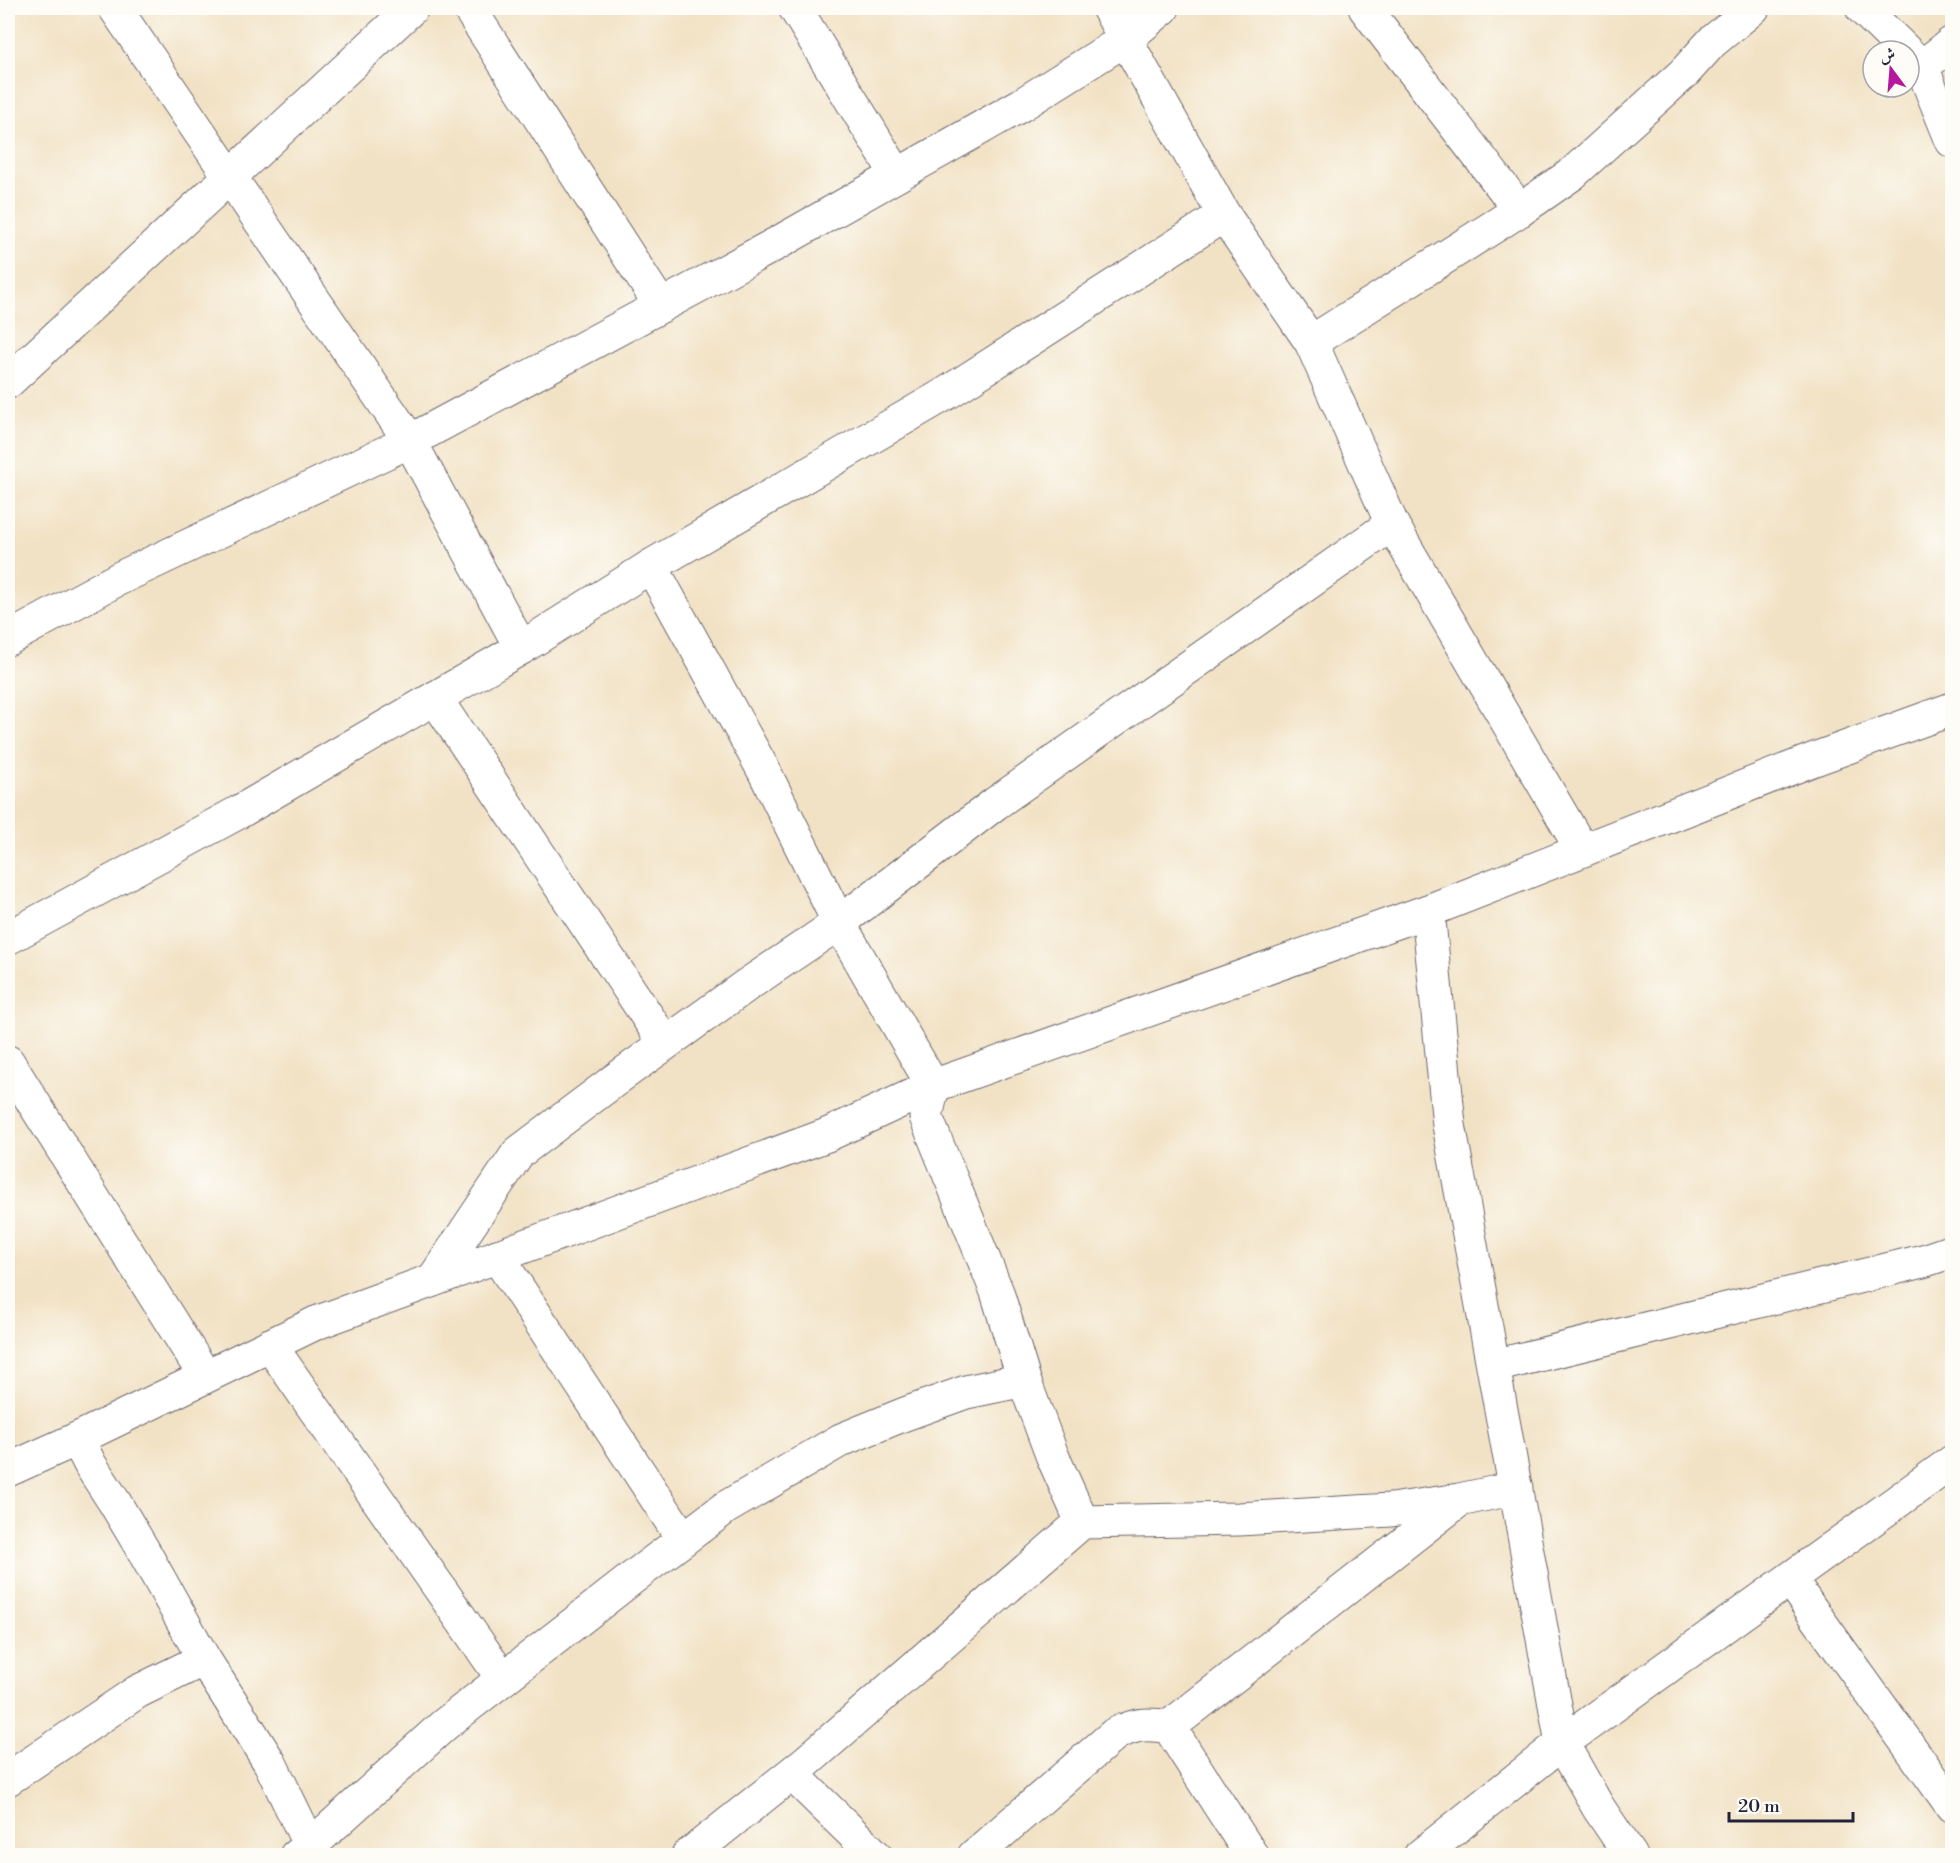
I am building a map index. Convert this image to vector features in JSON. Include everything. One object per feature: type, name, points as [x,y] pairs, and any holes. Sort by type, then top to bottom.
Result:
[{"type":"street","points":[[115,8],[410,441],[521,648]]},
{"type":"street","points":[[8,382],[412,8]]},
{"type":"street","points":[[469,8],[661,306]]},
{"type":"street","points":[[795,8],[897,175]]},
{"type":"street","points":[[1108,8],[1224,215],[1311,342],[1392,524],[1582,850]]},
{"type":"street","points":[[8,639],[120,578],[410,441],[776,244],[1021,105],[1126,39],[1162,8]]},
{"type":"street","points":[[1365,8],[1520,210]]},
{"type":"street","points":[[1862,8],[1894,39]]},
{"type":"street","points":[[1311,342],[1520,210],[1581,166],[1684,73],[1734,13]]},
{"type":"street","points":[[1921,54],[1953,43]]},
{"type":"street","points":[[1921,75],[1953,141]]},
{"type":"street","points":[[8,938],[239,812],[521,648],[651,566],[947,393],[1224,215]]},
{"type":"street","points":[[433,1280],[518,1153],[665,1043],[839,923],[996,803],[1392,524]]},
{"type":"street","points":[[651,566],[764,771],[839,923],[933,1086],[926,1117],[997,1292],[1024,1380],[1052,1455],[1082,1522]]},
{"type":"street","points":[[435,698],[665,1043]]},
{"type":"street","points":[[8,1470],[316,1323],[827,1135],[933,1086],[1428,911],[1812,760],[1953,709]]},
{"type":"street","points":[[1428,911],[1449,1125],[1562,1743],[1598,1807],[1631,1856]]},
{"type":"street","points":[[8,1062],[205,1376]]},
{"type":"street","points":[[1494,1366],[1923,1261],[1953,1251]]},
{"type":"street","points":[[497,1256],[683,1539]]},
{"type":"street","points":[[270,1345],[503,1679]]},
{"type":"street","points":[[77,1439],[204,1659],[270,1763],[307,1853],[444,1725],[725,1508],[841,1440],[966,1392],[1024,1380]]},
{"type":"street","points":[[1420,1856],[1562,1743],[1953,1462]]},
{"type":"street","points":[[688,1856],[792,1774],[1082,1522],[1239,1519],[1391,1510],[1459,1500],[1516,1488]]},
{"type":"street","points":[[974,1856],[1115,1734],[1131,1727],[1147,1724],[1169,1727],[1459,1500]]},
{"type":"street","points":[[1790,1580],[1953,1806]]},
{"type":"street","points":[[8,1779],[137,1692],[204,1659]]},
{"type":"street","points":[[1169,1727],[1252,1856]]},
{"type":"street","points":[[792,1774],[876,1856]]}]
